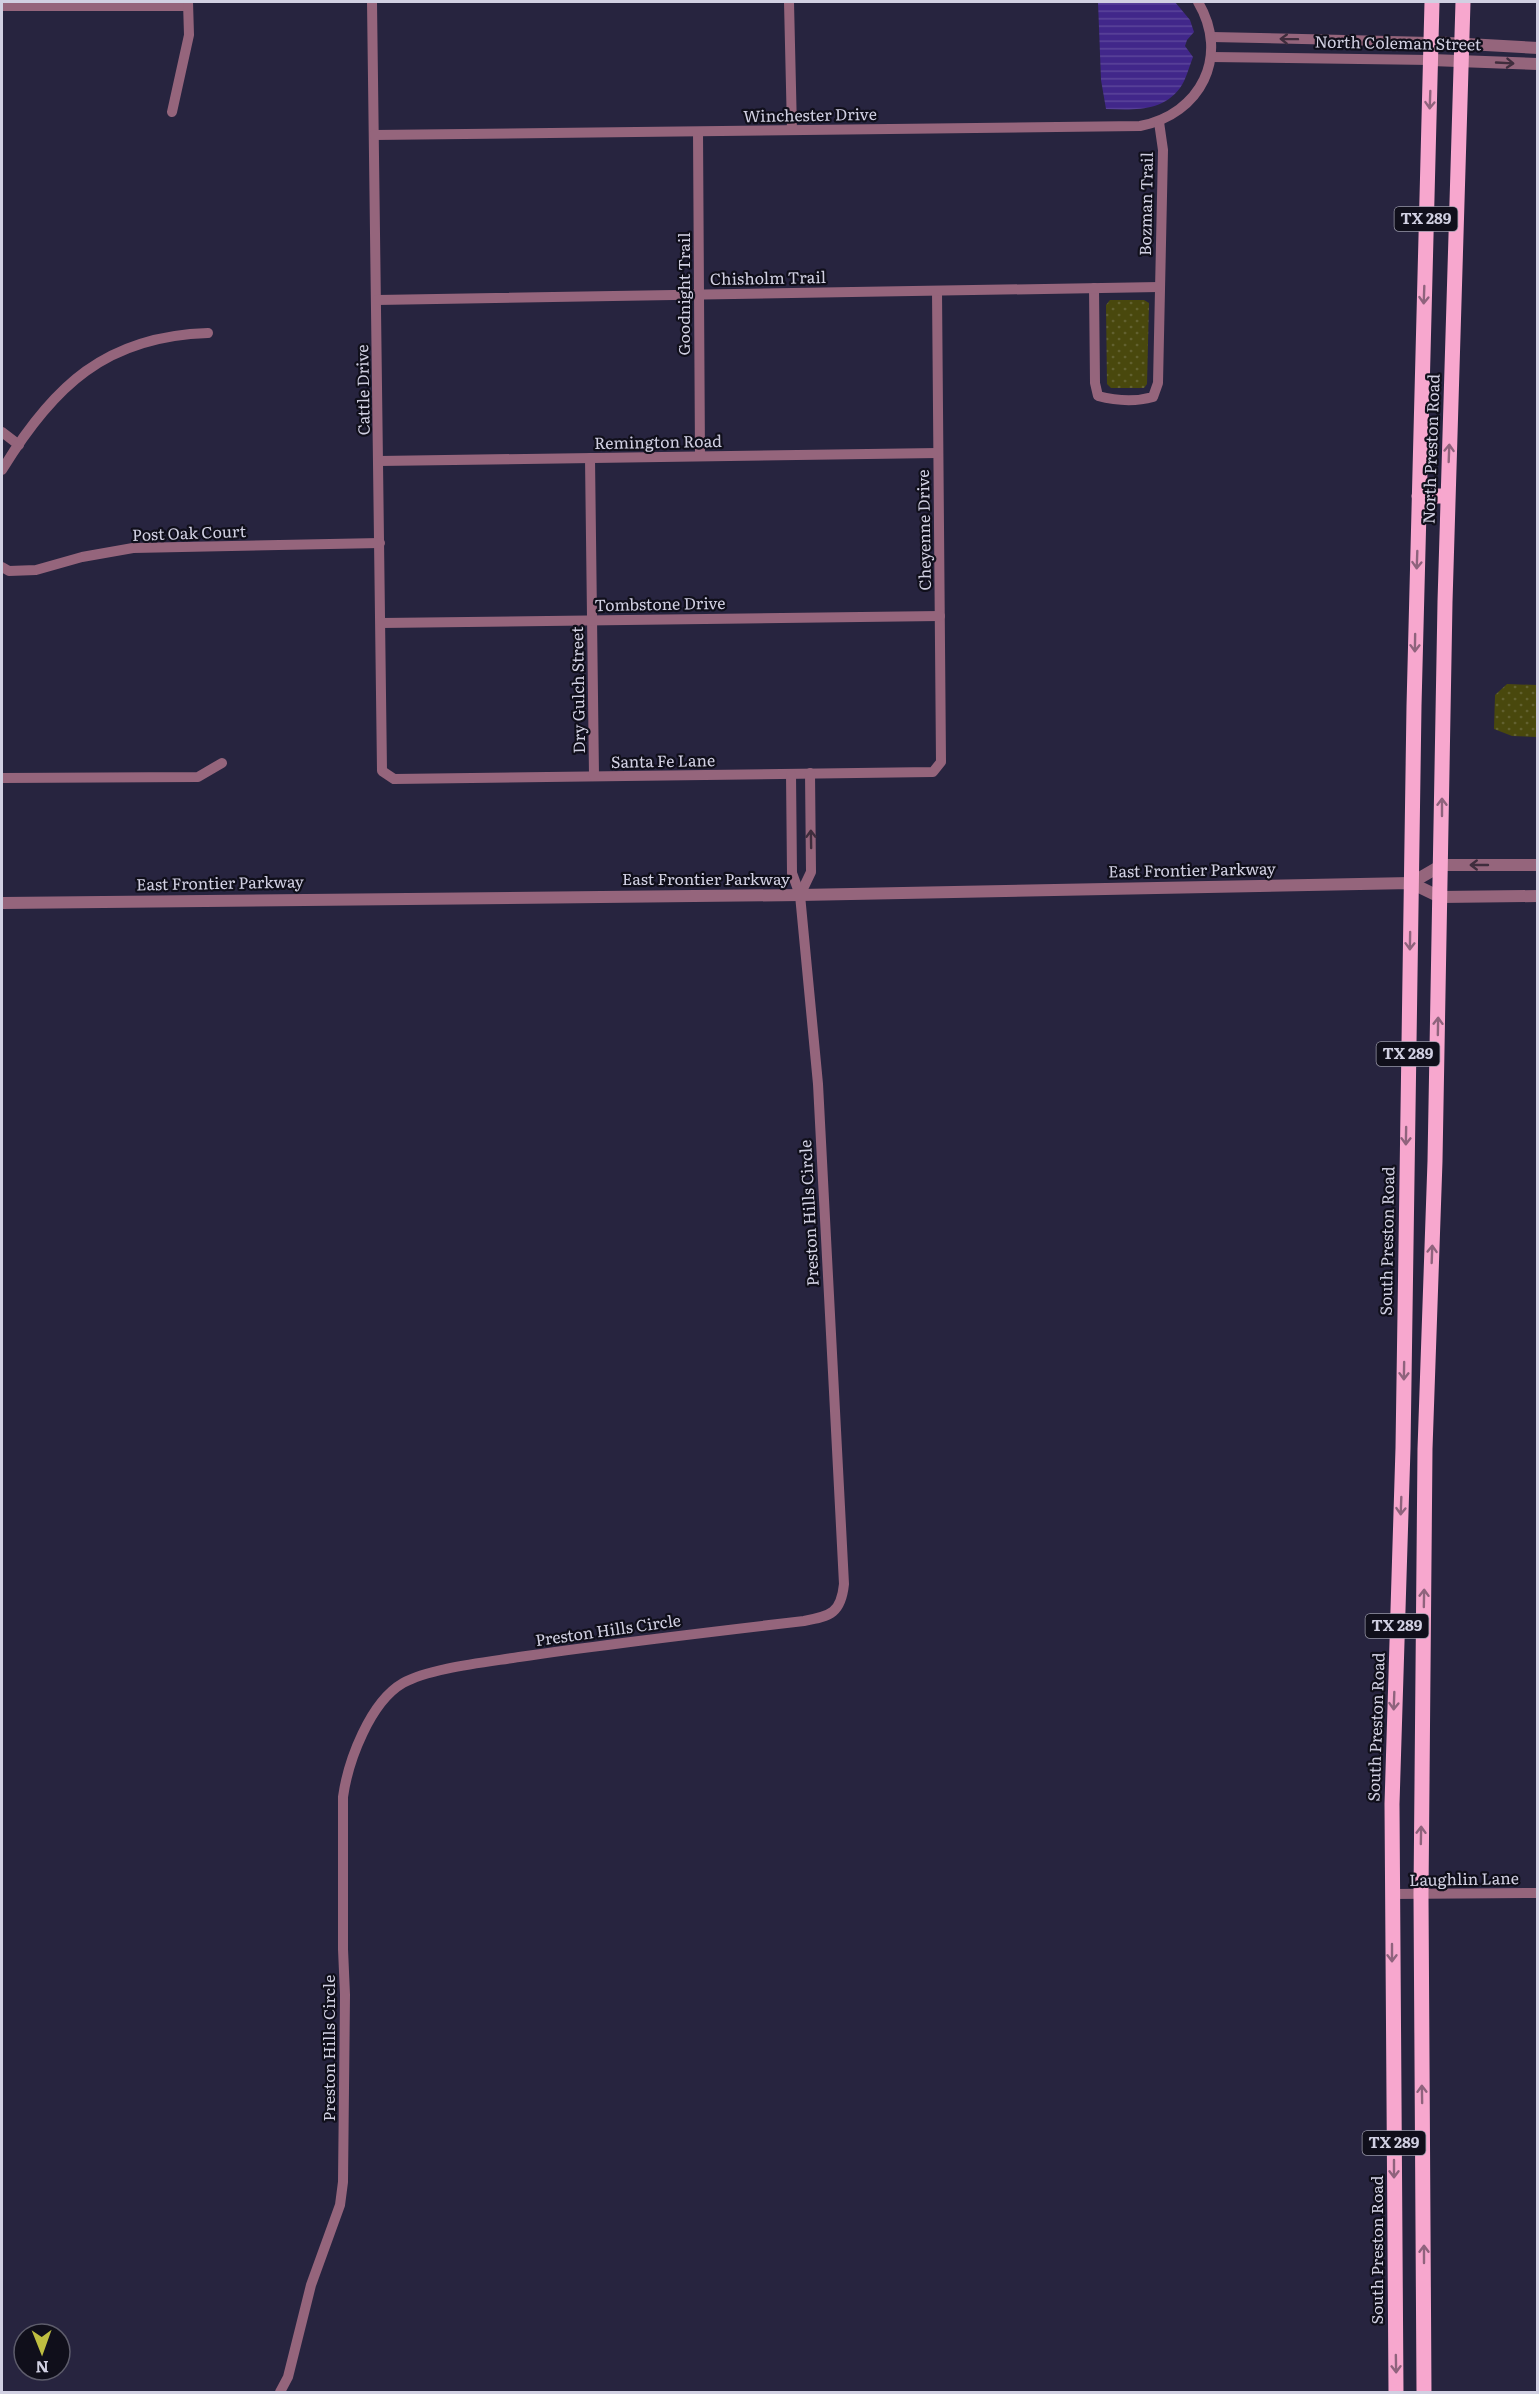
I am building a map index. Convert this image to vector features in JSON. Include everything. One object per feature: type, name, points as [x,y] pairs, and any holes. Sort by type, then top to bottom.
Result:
[{"type":"main road","name":"North Preston Road","points":[[1411,883],[1432,2]]},
{"type":"main road","name":"North Preston Road","points":[[1440,897],[1447,504],[1462,2]]},
{"type":"main road","points":[[1419,503],[1447,504]]},
{"type":"main road","name":"South Preston Road","points":[[1396,2392],[1392,1894],[1394,1735],[1403,1448],[1411,883]]},
{"type":"main road","name":"TX 289","points":[[1424,2392],[1420,1894],[1425,1449],[1433,1236],[1440,897]]},
{"type":"street","name":"Cattle Drive","points":[[372,2],[382,771],[387,777]]},
{"type":"street","points":[[789,2],[792,130]]},
{"type":"street","points":[[1198,2],[1205,14],[1212,37]]},
{"type":"street","points":[[2,6],[188,4],[189,34],[172,112]]},
{"type":"street","name":"Winchester Drive","points":[[374,135],[1126,127],[1159,122],[1179,111],[1191,100],[1201,86],[1211,57],[1212,37]]},
{"type":"street","name":"North Coleman Street","points":[[1212,37],[1431,42],[1538,48]]},
{"type":"street","points":[[1257,38],[1257,58]]},
{"type":"street","name":"North Coleman Street","points":[[1211,57],[1538,64]]},
{"type":"street","name":"Bozman Trail","points":[[1094,288],[1095,383],[1098,396],[1113,400],[1141,400],[1153,397],[1158,383],[1163,150],[1159,122]]},
{"type":"street","name":"Goodnight Trail","points":[[698,132],[700,456]]},
{"type":"street","name":"Chisholm Trail","points":[[377,300],[1160,287]]},
{"type":"street","name":"Cheyenne Drive","points":[[937,291],[941,762],[938,768]]},
{"type":"street","points":[[2,470],[42,413],[74,379],[105,358],[144,341],[175,334],[208,333]]},
{"type":"street","points":[[2,432],[19,445]]},
{"type":"street","name":"Remington Road","points":[[379,461],[938,453]]},
{"type":"street","name":"Dry Gulch Street","points":[[590,458],[594,777]]},
{"type":"street","name":"Post Oak Court","points":[[2,567],[9,571],[36,570],[82,557],[133,548],[380,543]]},
{"type":"street","name":"Tombstone Drive","points":[[381,623],[940,616]]},
{"type":"street","points":[[2,778],[198,777],[222,763]]},
{"type":"street","name":"Santa Fe Lane","points":[[387,777],[394,779],[933,772],[938,768]]},
{"type":"street","points":[[800,895],[811,872],[810,773]]},
{"type":"street","name":"Preston Hills Circle","points":[[280,2392],[288,2377],[311,2285],[342,2193],[345,2006],[343,1797],[364,1730],[382,1703],[404,1683],[421,1676],[494,1661],[626,1641],[804,1621],[823,1617],[837,1610],[843,1600],[844,1572],[818,1084],[800,895],[792,873],[791,774]]},
{"type":"street","points":[[1411,883],[1442,865],[1538,865]]},
{"type":"street","points":[[1411,883],[1440,897],[1538,896]]},
{"type":"street","name":"East Frontier Parkway","points":[[2,903],[800,895],[1411,883]]},
{"type":"street","name":"Laughlin Lane","points":[[1392,1894],[1538,1893]]},
{"type":"shaded area","points":[[1098,2],[1175,2],[1190,20],[1194,32],[1185,46],[1193,57],[1180,88],[1165,102],[1146,108],[1106,109],[1101,80]]},
{"type":"shaded area","points":[[1110,300],[1144,300],[1149,303],[1147,384],[1144,388],[1111,388],[1107,384],[1106,305]]},
{"type":"shaded area","points":[[1507,684],[1537,685],[1537,737],[1512,736],[1494,729],[1495,695]]}]
